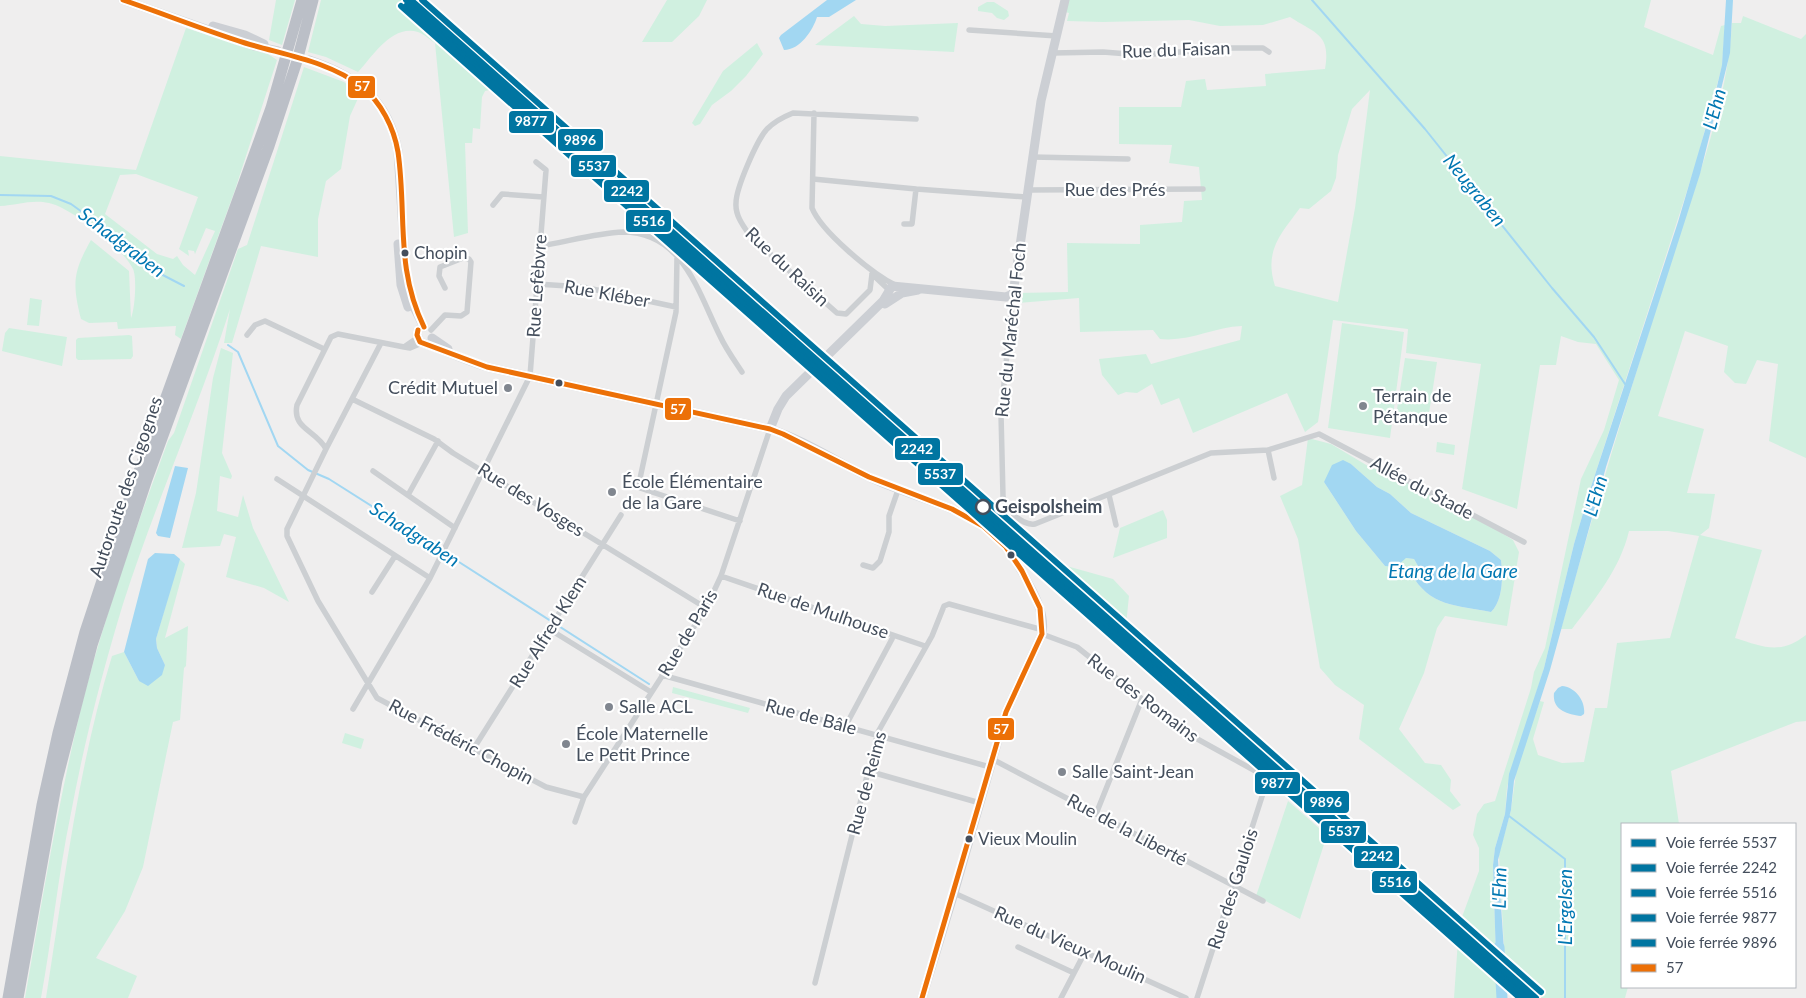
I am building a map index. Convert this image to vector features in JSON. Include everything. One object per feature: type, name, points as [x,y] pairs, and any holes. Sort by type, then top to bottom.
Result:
[{"type":"highway","name":"Autoroute des Cigognes","points":[[8,998],[31,865],[56,742],[90,615],[129,499],[271,108],[302,0]]},
{"type":"highway","name":"Autoroute des Cigognes","points":[[18,998],[57,780],[94,637],[146,479],[269,146],[298,61],[313,0]]},
{"type":"highway","points":[[1,998],[28,882]]},
{"type":"main road","points":[[123,0],[254,46],[278,51],[245,35],[131,0]]},
{"type":"main road","name":"Rue du Maréchal Foch","points":[[1013,294],[1032,157],[1052,53],[1065,0]]},
{"type":"main road","points":[[309,60],[344,73],[364,88],[379,104],[394,133],[400,190],[398,224],[400,279],[407,305],[425,335],[452,356],[487,367],[770,429],[802,441],[861,474],[976,522],[994,534],[1007,550],[1037,600],[1043,632],[1029,665],[1010,701],[922,998]]},
{"type":"main road","points":[[770,429],[783,400],[894,291],[928,290],[1006,297],[1013,294]]},
{"type":"street","points":[[969,30],[1057,36]]},
{"type":"street","name":"Rue du Faisan","points":[[1052,53],[1103,52],[1141,55],[1232,48],[1263,48],[1269,52]]},
{"type":"street","name":"Rue du Raisin","points":[[814,113],[793,113],[778,119],[766,130],[739,185],[736,205],[741,224],[751,237],[837,313],[846,314],[855,308],[870,290],[872,274]]},
{"type":"street","points":[[894,291],[817,220],[812,208],[814,113],[916,119]]},
{"type":"street","points":[[1032,157],[1128,159]]},
{"type":"street","name":"Rue Lefèbvre","points":[[530,376],[546,170],[536,162]]},
{"type":"street","name":"Rue des Prés","points":[[813,179],[916,189],[1026,194],[1203,189]]},
{"type":"street","points":[[904,224],[912,224],[916,189]]},
{"type":"street","points":[[493,205],[502,194],[543,197]]},
{"type":"street","points":[[540,246],[628,233],[662,243],[694,278],[720,335],[742,372]]},
{"type":"street","points":[[326,449],[321,439],[298,422],[295,415],[297,405],[331,337],[338,334],[404,347],[425,335],[445,315],[461,316],[467,312],[469,259],[463,258],[440,266],[438,276],[445,288]]},
{"type":"street","points":[[677,258],[676,307],[640,475],[640,488],[740,521]]},
{"type":"street","points":[[866,266],[872,274],[894,291]]},
{"type":"street","name":"Rue Kléber","points":[[538,284],[583,287],[676,307]]},
{"type":"street","name":"Rue du Maréchal Foch","points":[[1013,294],[1001,414],[1004,503],[1025,523],[1033,525],[1109,495]]},
{"type":"street","points":[[246,335],[255,325],[264,321],[324,349]]},
{"type":"street","name":"Rue Frédéric Chopin","points":[[381,343],[314,473],[287,529],[287,536],[318,601],[368,680],[377,698],[546,787],[584,797]]},
{"type":"street","points":[[352,709],[430,578],[530,376]]},
{"type":"street","name":"Rue des Vosges","points":[[352,399],[438,441],[706,608]]},
{"type":"street","name":"Rue de Paris","points":[[574,822],[584,797],[706,608],[722,576],[770,429]]},
{"type":"street","name":"Allée du Stade","points":[[1268,450],[1319,434],[1524,542]]},
{"type":"street","points":[[408,495],[438,441]]},
{"type":"street","points":[[1116,525],[1109,495],[1211,453],[1268,450],[1274,478]]},
{"type":"street","points":[[373,471],[455,528]]},
{"type":"street","points":[[277,479],[430,578]]},
{"type":"street","points":[[863,565],[873,568],[880,561],[889,532],[889,516],[898,490]]},
{"type":"street","name":"Rue Alfred Klem","points":[[474,748],[621,515]]},
{"type":"street","points":[[372,592],[395,556]]},
{"type":"street","name":"Rue de Mulhouse","points":[[722,576],[925,646]]},
{"type":"street","name":"Rue de Reims","points":[[815,983],[877,736],[947,604],[1043,632]]},
{"type":"street","points":[[549,629],[651,692]]},
{"type":"street","name":"Rue des Romains","points":[[1043,632],[1077,647],[1181,730],[1269,780]]},
{"type":"street","points":[[845,727],[892,639]]},
{"type":"street","name":"Rue de Bâle","points":[[662,675],[877,736],[991,763]]},
{"type":"street","points":[[1096,814],[1142,699]]},
{"type":"street","name":"Rue de la Liberté","points":[[991,763],[1096,814],[1263,901]]},
{"type":"street","points":[[868,772],[980,803]]},
{"type":"street","name":"Rue des Gaulois","points":[[1197,998],[1269,780]]},
{"type":"street","name":"Rue du Vieux Moulin","points":[[954,893],[1186,998]]},
{"type":"street","points":[[1018,947],[1074,974]]},
{"type":"street","points":[[1061,998],[1085,952]]},
{"type":"green space","points":[[276,0],[295,0],[282,45],[269,40]]},
{"type":"green space","points":[[321,0],[401,0],[558,139],[549,138],[494,89],[485,91],[482,97],[480,129],[473,128],[472,143],[465,143],[468,233],[454,237],[435,43],[418,32],[400,33],[384,43],[358,72],[326,57],[308,52]]},
{"type":"green space","points":[[418,0],[429,0],[562,124],[560,127]]},
{"type":"green space","points":[[667,0],[707,0],[699,16],[672,42],[642,42]]},
{"type":"green space","points":[[1068,0],[1651,0],[1644,27],[1713,55],[1721,26],[1725,25],[1722,66],[1696,163],[1589,493],[1574,544],[1544,668],[1507,787],[1505,814],[1495,848],[1493,865],[1496,958],[1504,998],[1454,998],[1459,925],[1479,871],[1479,848],[1473,835],[1477,814],[1484,804],[1495,801],[1531,688],[1534,672],[1545,648],[1581,479],[1604,430],[1619,380],[1596,344],[1578,342],[1561,336],[1556,365],[1540,365],[1517,509],[1462,489],[1481,364],[1406,353],[1408,329],[1333,320],[1318,422],[1305,432],[1287,393],[1193,433],[1179,398],[1161,405],[1152,384],[1137,393],[1126,392],[1118,395],[1102,375],[1099,359],[1146,354],[1151,364],[1240,340],[1242,326],[1171,339],[1160,339],[1153,330],[1080,332],[1079,298],[1018,303],[1018,293],[1068,292],[1067,243],[1140,244],[1140,225],[1182,222],[1184,201],[1202,200],[1199,167],[1169,163],[1172,145],[1119,144],[1119,107],[1181,107],[1186,81],[1205,79],[1207,90],[1266,86],[1265,74],[1325,69],[1326,49],[1320,36],[1290,17],[1263,25],[1220,26],[1189,20],[1067,21],[1069,13],[1065,12]],"holes":[[[1370,90],[1355,208],[1338,302],[1275,286],[1271,263],[1280,235],[1300,208],[1309,209],[1331,191],[1336,178],[1338,155],[1352,109]]]},
{"type":"green space","points":[[987,2],[994,2],[1008,11],[1009,16],[1004,20],[997,18],[992,13],[978,11],[978,7]]},
{"type":"green space","points":[[854,16],[861,24],[885,26],[958,23],[954,52],[815,45]]},
{"type":"green space","points":[[1743,16],[1801,39],[1806,34],[1806,458],[1769,441],[1778,364],[1757,360],[1746,384],[1735,383],[1724,372],[1728,346],[1685,331],[1658,416],[1704,429],[1687,493],[1715,494],[1709,528],[1700,535],[1762,550],[1735,638],[1763,646],[1780,647],[1797,641],[1806,635],[1806,721],[1796,722],[1671,771],[1679,823],[1621,823],[1621,988],[1628,988],[1625,998],[1542,998],[1505,966],[1499,854],[1511,810],[1517,766],[1540,701],[1544,702],[1533,739],[1538,755],[1562,763],[1584,762],[1595,708],[1607,708],[1617,643],[1670,638],[1699,536],[1668,531],[1629,531],[1620,558],[1598,595],[1572,629],[1561,629],[1626,405],[1708,148],[1729,55],[1732,23],[1741,23]]},
{"type":"green space","points":[[186,28],[268,54],[277,60],[235,190],[181,339],[175,335],[176,326],[118,329],[117,322],[89,323],[81,319],[76,296],[76,278],[81,261],[91,240],[129,271],[131,318],[135,279],[133,269],[128,261],[96,230],[58,206],[37,202],[0,206],[0,156],[136,170]],"holes":[[[136,174],[198,197],[179,249],[189,256],[188,250],[194,251],[195,254],[206,228],[215,231],[195,275],[183,265],[177,256],[173,259],[157,254],[105,214],[120,175]]]},
{"type":"green space","points":[[757,43],[763,54],[746,76],[731,91],[712,105],[700,124],[695,126],[692,123],[723,71]]},
{"type":"green space","points":[[304,67],[344,82],[360,94],[350,116],[341,169],[326,181],[318,219],[318,257],[261,246],[232,343],[224,343],[230,309],[218,346],[135,567],[115,630],[94,708],[76,787],[62,860],[41,998],[25,998],[65,780],[81,708],[100,640],[144,507],[168,441],[174,433],[238,249],[247,245]]},
{"type":"green space","points":[[30,298],[42,300],[39,326],[27,325]]},
{"type":"green space","points":[[1342,323],[1404,332],[1390,438],[1328,428]]},
{"type":"green space","points":[[9,328],[67,337],[62,366],[2,351],[5,333]]},
{"type":"green space","points":[[132,336],[133,356],[131,359],[78,360],[76,358],[76,340],[78,338]]},
{"type":"green space","points":[[221,348],[233,353],[222,453],[232,476],[231,479],[220,476],[217,511],[238,517],[243,495],[253,528],[289,602],[264,588],[226,577],[236,537],[224,534],[220,546],[182,548],[196,493],[213,378]]},
{"type":"green space","points":[[1405,358],[1437,362],[1427,426],[1395,422]]},
{"type":"green space","points":[[1308,438],[1331,444],[1368,466],[1401,480],[1495,529],[1513,540],[1519,552],[1507,626],[1445,616],[1437,628],[1424,673],[1399,729],[1425,763],[1441,765],[1451,780],[1450,791],[1461,805],[1453,810],[1359,739],[1364,705],[1335,685],[1320,668],[1298,539],[1280,496],[1302,485]],"holes":[[[1351,464],[1377,487],[1390,494],[1411,513],[1490,551],[1501,560],[1502,581],[1500,595],[1491,612],[1445,603],[1426,592],[1411,573],[1418,566],[1414,559],[1406,558],[1385,566],[1356,531],[1324,482]]]},
{"type":"green space","points":[[1437,442],[1455,445],[1454,455],[1436,452]]},
{"type":"green space","points":[[1163,510],[1167,520],[1167,538],[1113,558],[1120,528]]},
{"type":"green space","points":[[174,554],[185,564],[165,638],[188,626],[180,720],[173,722],[143,867],[125,911],[96,958],[137,976],[128,998],[46,998],[81,783],[100,698],[112,656],[124,652],[139,681],[165,665],[157,648],[156,639],[179,559]]},
{"type":"green space","points":[[1056,563],[1113,579],[1129,596],[1126,625]]},
{"type":"green space","points":[[673,687],[750,708],[748,713],[672,693]]},
{"type":"green space","points":[[345,733],[364,739],[361,749],[342,743]]},
{"type":"green space","points":[[1288,801],[1327,835],[1300,919],[1256,896]]},
{"type":"water","points":[[827,0],[856,0],[829,17],[817,17],[809,33],[800,43],[795,47],[784,50],[779,38],[781,35]]},
{"type":"water","points":[[1726,0],[1733,0],[1730,53],[1700,174],[1606,467],[1550,670],[1514,781],[1511,810],[1498,860],[1505,966],[1496,958],[1493,865],[1495,848],[1505,814],[1509,774],[1544,668],[1574,544],[1589,493],[1678,222],[1713,103],[1722,65]]},
{"type":"water","name":"Etang de la Gare","points":[[1343,460],[1351,464],[1377,487],[1390,494],[1411,513],[1490,551],[1501,560],[1502,581],[1500,595],[1491,612],[1445,603],[1426,592],[1411,573],[1418,566],[1414,559],[1406,558],[1396,567],[1385,566],[1356,531],[1324,482],[1332,465]]},
{"type":"water","points":[[175,466],[188,468],[170,538],[158,536],[156,533]]},
{"type":"water","points":[[155,553],[174,554],[180,559],[156,639],[157,648],[165,665],[162,675],[148,686],[139,681],[124,652],[148,559]]},
{"type":"water","points":[[1562,686],[1571,689],[1579,696],[1583,704],[1584,714],[1581,716],[1571,714],[1558,707],[1555,703],[1554,693]]},
{"type":"waterway","name":"Neugraben","points":[[1312,0],[1425,129],[1552,288],[1594,337],[1625,384]]},
{"type":"waterway","name":"Schadgraben","points":[[0,195],[51,196],[71,204],[128,245],[155,271],[184,286]]},
{"type":"waterway","name":"Schadgraben","points":[[228,345],[238,352],[278,446],[308,470],[329,479],[441,550]]},
{"type":"waterway","name":"Schadgraben","points":[[445,553],[649,684]]},
{"type":"waterway","name":"L'Ergelsen","points":[[1509,816],[1565,859],[1565,998]]},
{"type":"waterway","name":"L'Ehn","points":[[1499,947],[1502,998]]},
{"type":"rail line","name":"5537","points":[[406,0],[1531,998]]},
{"type":"rail line","name":"2242","points":[[411,0],[1536,998]]},
{"type":"rail line","name":"9896","points":[[422,0],[1541,992]]},
{"type":"rail line","name":"9877","points":[[401,6],[1520,998]]},
{"type":"rail line","name":"5516","points":[[406,6],[1525,998]]},
{"type":"transit line","name":"57","points":[[123,0],[230,38],[321,65],[349,78],[369,93],[386,116],[396,143],[401,175],[405,262],[415,305],[424,327]]},
{"type":"transit line","name":"57","points":[[418,330],[417,335],[420,342],[487,367],[770,429],[869,477],[952,509],[983,526],[1006,547],[1022,571],[1040,608],[1042,634],[1006,712],[922,998]]},
{"type":"place","name":"Chopin","points":[[405,253]]},
{"type":"place","name":"Crédit Mutuel","points":[[508,388]]},
{"type":"place","name":"Terrain de Pétanque","points":[[1363,406]]},
{"type":"place","name":"École Élémentaire de la Gare","points":[[612,492]]},
{"type":"place","name":"Geispolsheim","points":[[983,507]]},
{"type":"place","name":"Salle ACL","points":[[609,707]]},
{"type":"place","name":"École Maternelle Le Petit Prince","points":[[566,744]]},
{"type":"place","name":"Salle Saint-Jean","points":[[1062,772]]},
{"type":"place","name":"Vieux Moulin","points":[[969,839]]}]
